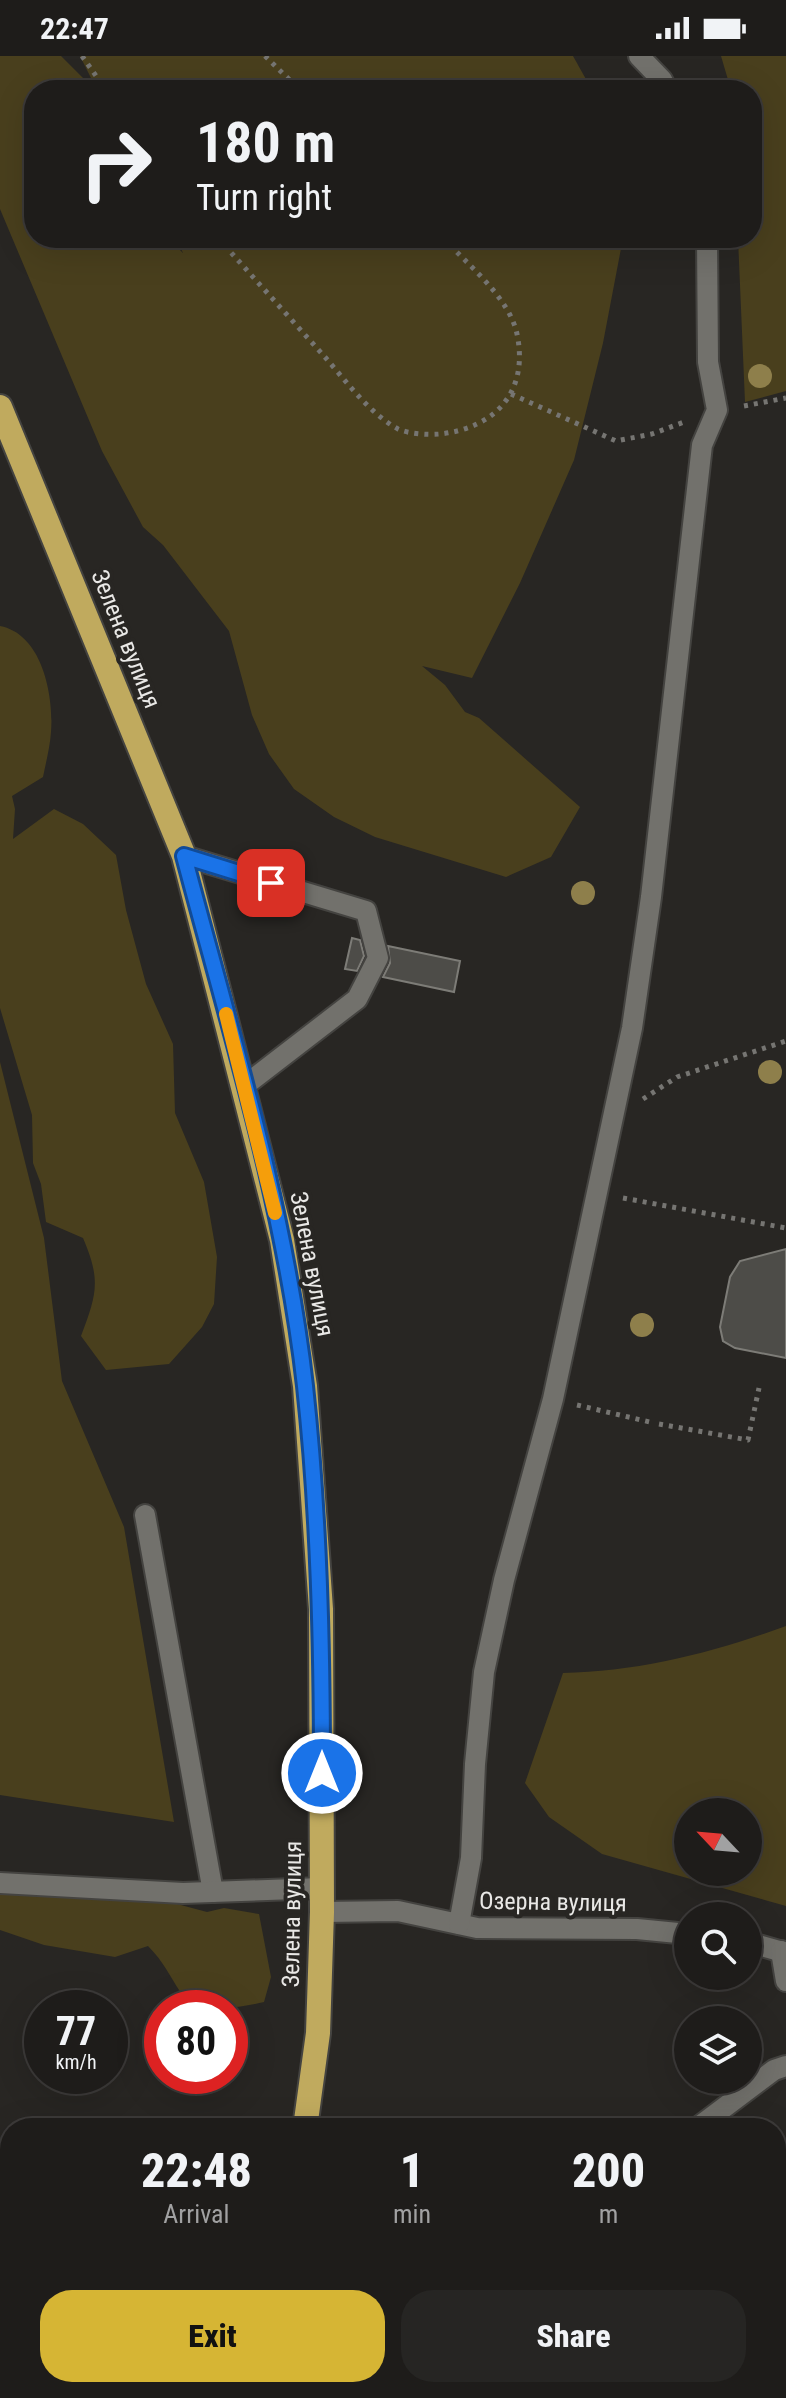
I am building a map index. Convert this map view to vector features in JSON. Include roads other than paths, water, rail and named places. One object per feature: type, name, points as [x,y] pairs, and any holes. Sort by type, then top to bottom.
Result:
[{"type":"highway","name":"Зелена вулиця","points":[[0,407],[184,856],[282,1240],[305,1386],[321,1609],[322,1900],[318,2033],[306,2118]]},
{"type":"street","points":[[639,56],[662,80]]},
{"type":"street","points":[[459,1924],[471,1858],[475,1764],[484,1672],[504,1580],[553,1399],[632,1028],[651,897],[702,445],[717,410],[708,362],[707,248]]},
{"type":"street","points":[[184,856],[366,911],[378,958],[357,999],[244,1086]]},
{"type":"street","points":[[145,1515],[213,1892]]},
{"type":"street","name":"Озерна вулиця","points":[[0,1883],[322,1900],[398,1911],[477,1928],[637,1929],[674,1933]]},
{"type":"street","points":[[762,1946],[783,1952],[786,1981]]},
{"type":"street","points":[[710,2118],[774,2070],[786,2066]]}]
